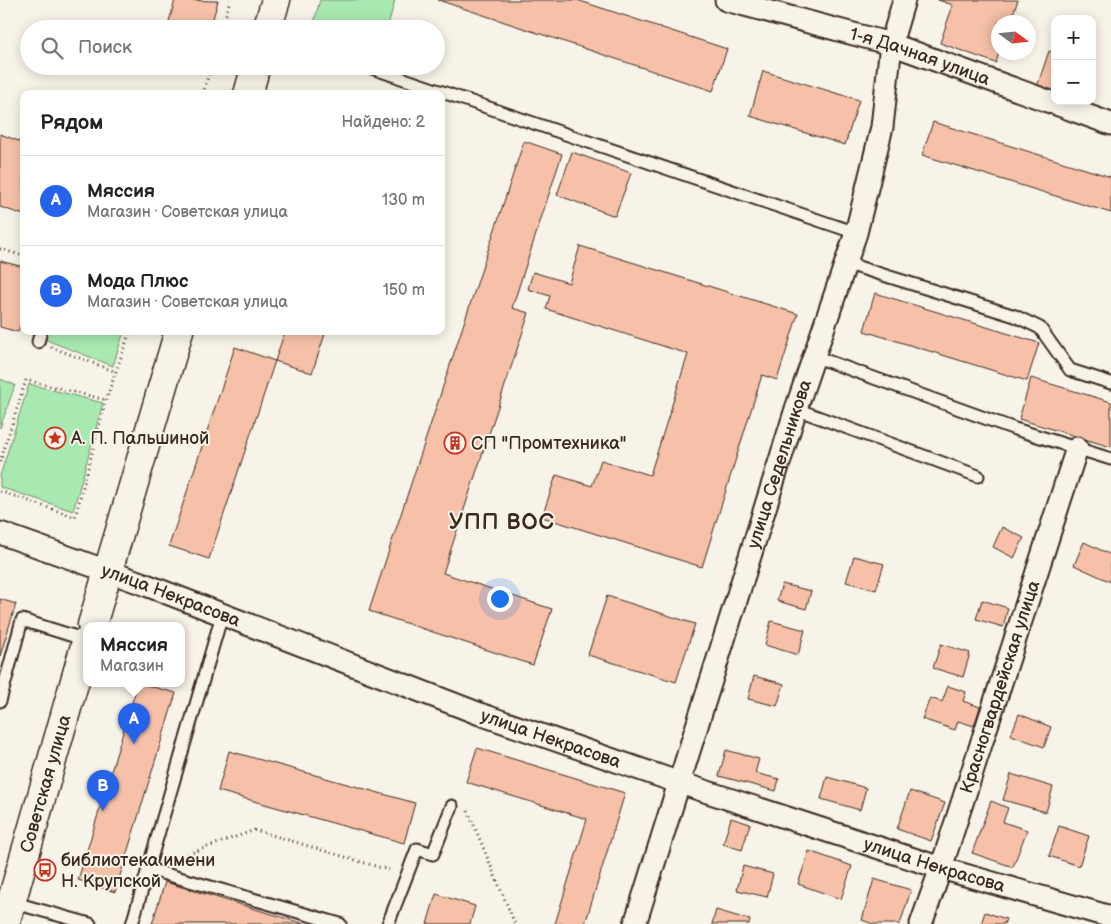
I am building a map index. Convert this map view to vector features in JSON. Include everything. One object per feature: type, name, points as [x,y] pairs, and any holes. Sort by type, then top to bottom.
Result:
[{"type":"main road","points":[[270,20],[276,0]]},
{"type":"main road","points":[[249,90],[253,75]]},
{"type":"main road","points":[[93,622],[178,335]]},
{"type":"main road","name":"Советская улица","points":[[8,913],[83,651]]},
{"type":"street","name":"1-я Дачная улица","points":[[726,0],[891,44],[1111,124]]},
{"type":"street","name":"улица Седельникова","points":[[635,924],[796,410],[816,357],[856,234],[882,127],[891,44],[904,0]]},
{"type":"street","name":"Красногвардейская улица","points":[[920,924],[941,868],[1077,448]]},
{"type":"street","name":"улица Некрасова","points":[[0,533],[108,572],[480,714],[680,783],[941,868],[1111,917]]},
{"type":"lane","points":[[392,75],[436,90]]},
{"type":"lane","points":[[445,93],[856,234]]},
{"type":"lane","points":[[845,263],[1015,316],[1040,328],[1070,370],[1111,383]]},
{"type":"lane","points":[[816,357],[1016,429],[1111,459]]},
{"type":"lane","points":[[796,410],[978,476]]},
{"type":"lane","points":[[132,924],[222,615]]},
{"type":"lane","points":[[0,701],[22,620],[83,640]]},
{"type":"lane","points":[[388,924],[417,848],[433,854],[452,806]]},
{"type":"lane","points":[[148,869],[340,924]]},
{"type":"lane","points":[[8,913],[90,924]]},
{"type":"path","points":[[224,20],[230,0]]},
{"type":"path","points":[[203,90],[208,75]]},
{"type":"path","points":[[0,249],[20,255]]},
{"type":"path","points":[[0,491],[75,517],[106,400],[129,335]]},
{"type":"path","points":[[39,337],[116,372]]},
{"type":"path","points":[[0,462],[26,380],[106,400]]},
{"type":"path","points":[[468,811],[515,924]]},
{"type":"path","points":[[148,869],[256,830],[406,876]]},
{"type":"green space","points":[[320,0],[395,0],[389,20],[314,20]]},
{"type":"green space","points":[[46,335],[123,335],[113,366],[44,339]]},
{"type":"green space","points":[[0,379],[15,385],[0,428]]},
{"type":"green space","points":[[29,384],[103,403],[73,511],[0,487],[0,476]]},
{"type":"building","points":[[175,0],[218,1],[213,20],[169,20]]},
{"type":"building","points":[[438,0],[577,0],[727,49],[713,91]]},
{"type":"building","points":[[938,0],[1018,0],[1013,15],[991,15],[991,60],[997,60],[996,63],[940,43],[953,5]]},
{"type":"building","points":[[1049,51],[1051,52],[1051,92],[1037,87]]},
{"type":"building","points":[[763,71],[859,100],[845,145],[750,116]]},
{"type":"building","points":[[933,122],[1111,177],[1111,213],[922,155]]},
{"type":"building","points":[[0,134],[20,142],[20,214],[0,207]]},
{"type":"building","name":"СП \"Промтехника\"","points":[[524,141],[562,154],[512,308],[529,313],[443,573],[552,609],[533,665],[369,611]]},
{"type":"building","points":[[572,152],[631,173],[615,216],[557,195]]},
{"type":"building","points":[[580,246],[798,314],[777,380],[762,375],[702,567],[542,517],[556,475],[592,486],[601,460],[650,475],[688,354],[546,309],[550,296],[528,289],[533,272],[569,283]]},
{"type":"building","points":[[0,261],[20,266],[20,325],[18,332],[0,327]]},
{"type":"building","points":[[875,293],[1039,343],[1027,381],[864,331]]},
{"type":"building","points":[[284,335],[325,335],[312,373],[275,361]]},
{"type":"building","points":[[235,347],[275,361],[209,559],[169,546]]},
{"type":"building","points":[[1031,378],[1111,402],[1111,447],[1019,419]]},
{"type":"building","points":[[1002,527],[1024,538],[1014,558],[993,547]]},
{"type":"building","points":[[1084,542],[1111,555],[1111,582],[1074,565]]},
{"type":"building","points":[[854,556],[884,564],[876,590],[846,582]]},
{"type":"building","points":[[782,584],[811,591],[806,609],[777,601]]},
{"type":"building","points":[[607,596],[695,624],[676,682],[588,655]]},
{"type":"building","points":[[0,599],[16,604],[0,656]]},
{"type":"building","points":[[982,600],[1008,608],[1003,627],[976,619]]},
{"type":"building","points":[[771,621],[805,630],[798,655],[765,645]]},
{"type":"building","points":[[941,644],[970,653],[963,677],[933,668]]},
{"type":"building","points":[[754,676],[784,684],[777,706],[748,699]]},
{"type":"building","points":[[948,686],[966,692],[963,701],[980,707],[974,726],[958,721],[955,730],[922,719],[930,698],[942,702]]},
{"type":"building","points":[[137,687],[153,687],[176,693],[115,892],[78,880]]},
{"type":"building","points":[[1019,714],[1051,727],[1044,747],[1011,735]]},
{"type":"building","points":[[477,748],[625,793],[585,924],[555,924],[587,819],[466,782]]},
{"type":"building","points":[[726,750],[759,759],[755,773],[779,779],[776,791],[719,776]]},
{"type":"building","points":[[229,751],[415,803],[404,843],[218,791]]},
{"type":"building","points":[[1011,774],[1053,787],[1046,812],[1003,800]]},
{"type":"building","points":[[827,777],[866,788],[860,810],[821,799]]},
{"type":"building","points":[[910,791],[945,803],[931,841],[897,829]]},
{"type":"building","points":[[991,801],[1008,808],[1003,822],[1027,830],[1013,867],[972,853]]},
{"type":"building","points":[[731,818],[750,824],[742,850],[723,844]]},
{"type":"building","points":[[1059,826],[1089,836],[1079,866],[1049,856]]},
{"type":"building","points":[[809,851],[852,866],[841,899],[798,884]]},
{"type":"building","points":[[743,866],[773,874],[767,897],[737,890]]},
{"type":"building","points":[[874,879],[911,890],[900,924],[873,924],[862,920]]},
{"type":"building","points":[[165,882],[305,924],[152,924]]},
{"type":"building","points":[[436,894],[475,906],[470,924],[427,924]]},
{"type":"building","points":[[716,910],[750,920],[749,924],[712,924]]},
{"type":"building","points":[[985,912],[1006,919],[1004,924],[981,924]]},
{"type":"place","name":"А. П. Пальшиной","points":[[55,438]]},
{"type":"place","name":"СП \"Промтехника\"","points":[[455,443]]},
{"type":"place","name":"Мяссия","points":[[134,744]]},
{"type":"place","name":"Мода Плюс","points":[[103,811]]},
{"type":"place","name":"библиотека имени Н. Крупской","points":[[45,870]]},
{"type":"district","name":"УПП ВОС","points":[[502,521]]}]
